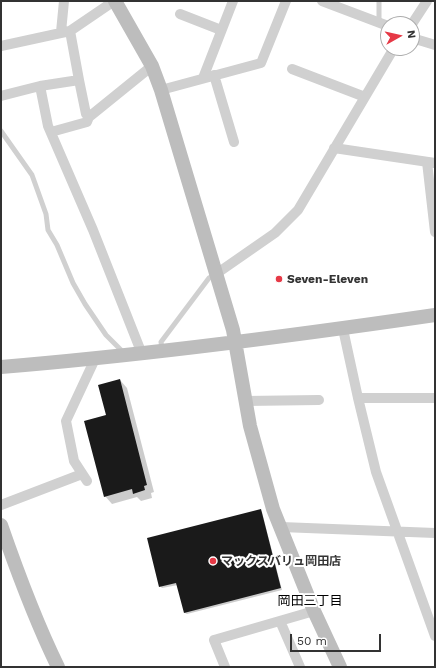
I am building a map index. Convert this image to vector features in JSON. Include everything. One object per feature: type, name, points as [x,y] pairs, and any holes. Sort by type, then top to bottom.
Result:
[{"type":"street","points":[[64,1],[66,32],[79,80],[86,114],[89,117]]},
{"type":"street","points":[[1,46],[66,32],[115,1],[152,66],[161,90],[233,330],[250,426],[269,494],[314,611],[340,667]]},
{"type":"street","points":[[204,78],[232,1]]},
{"type":"street","points":[[161,90],[261,63],[286,1]]},
{"type":"street","points":[[322,1],[336,3],[380,22]]},
{"type":"street","points":[[417,16],[427,1]]},
{"type":"street","points":[[180,14],[222,30]]},
{"type":"street","points":[[420,40],[435,45]]},
{"type":"street","points":[[216,274],[275,233],[298,210],[389,56]]},
{"type":"street","points":[[51,132],[87,122],[89,117],[152,66]]},
{"type":"street","points":[[292,69],[365,97]]},
{"type":"street","points":[[214,75],[234,142]]},
{"type":"street","points":[[1,96],[40,86],[79,80]]},
{"type":"street","points":[[40,86],[48,126],[93,230],[142,354]]},
{"type":"street","points":[[334,148],[431,163],[435,232]]},
{"type":"street","points":[[1,367],[142,354],[343,329],[435,315]]},
{"type":"street","points":[[343,329],[376,472],[435,636]]},
{"type":"street","points":[[1,505],[84,477],[74,461],[66,421],[95,359]]},
{"type":"street","points":[[358,398],[435,398]]},
{"type":"street","points":[[245,401],[320,400]]},
{"type":"street","points":[[1,525],[25,593],[41,632],[58,667]]},
{"type":"street","points":[[281,527],[435,533]]},
{"type":"street","points":[[226,667],[214,640],[314,611]]},
{"type":"street","points":[[280,621],[300,667]]},
{"type":"lane","points":[[379,1],[382,16]]},
{"type":"lane","points":[[1,131],[32,175],[46,214],[48,230],[57,245],[73,283],[106,335],[126,355]]},
{"type":"lane","points":[[162,351],[161,342],[209,278],[216,274]]},
{"type":"building","points":[[120,379],[147,485],[144,486],[145,490],[133,494],[132,489],[104,497],[84,421],[106,415],[98,385]]},
{"type":"building","name":"マックスバリュ岡田店","points":[[261,509],[281,588],[184,613],[176,583],[159,587],[147,538]]},
{"type":"place","name":"Seven-Eleven","points":[[279,279]]},
{"type":"place","name":"マックスバリュ岡田店","points":[[213,561]]},
{"type":"district","name":"岡田三丁目","points":[[310,601]]}]
